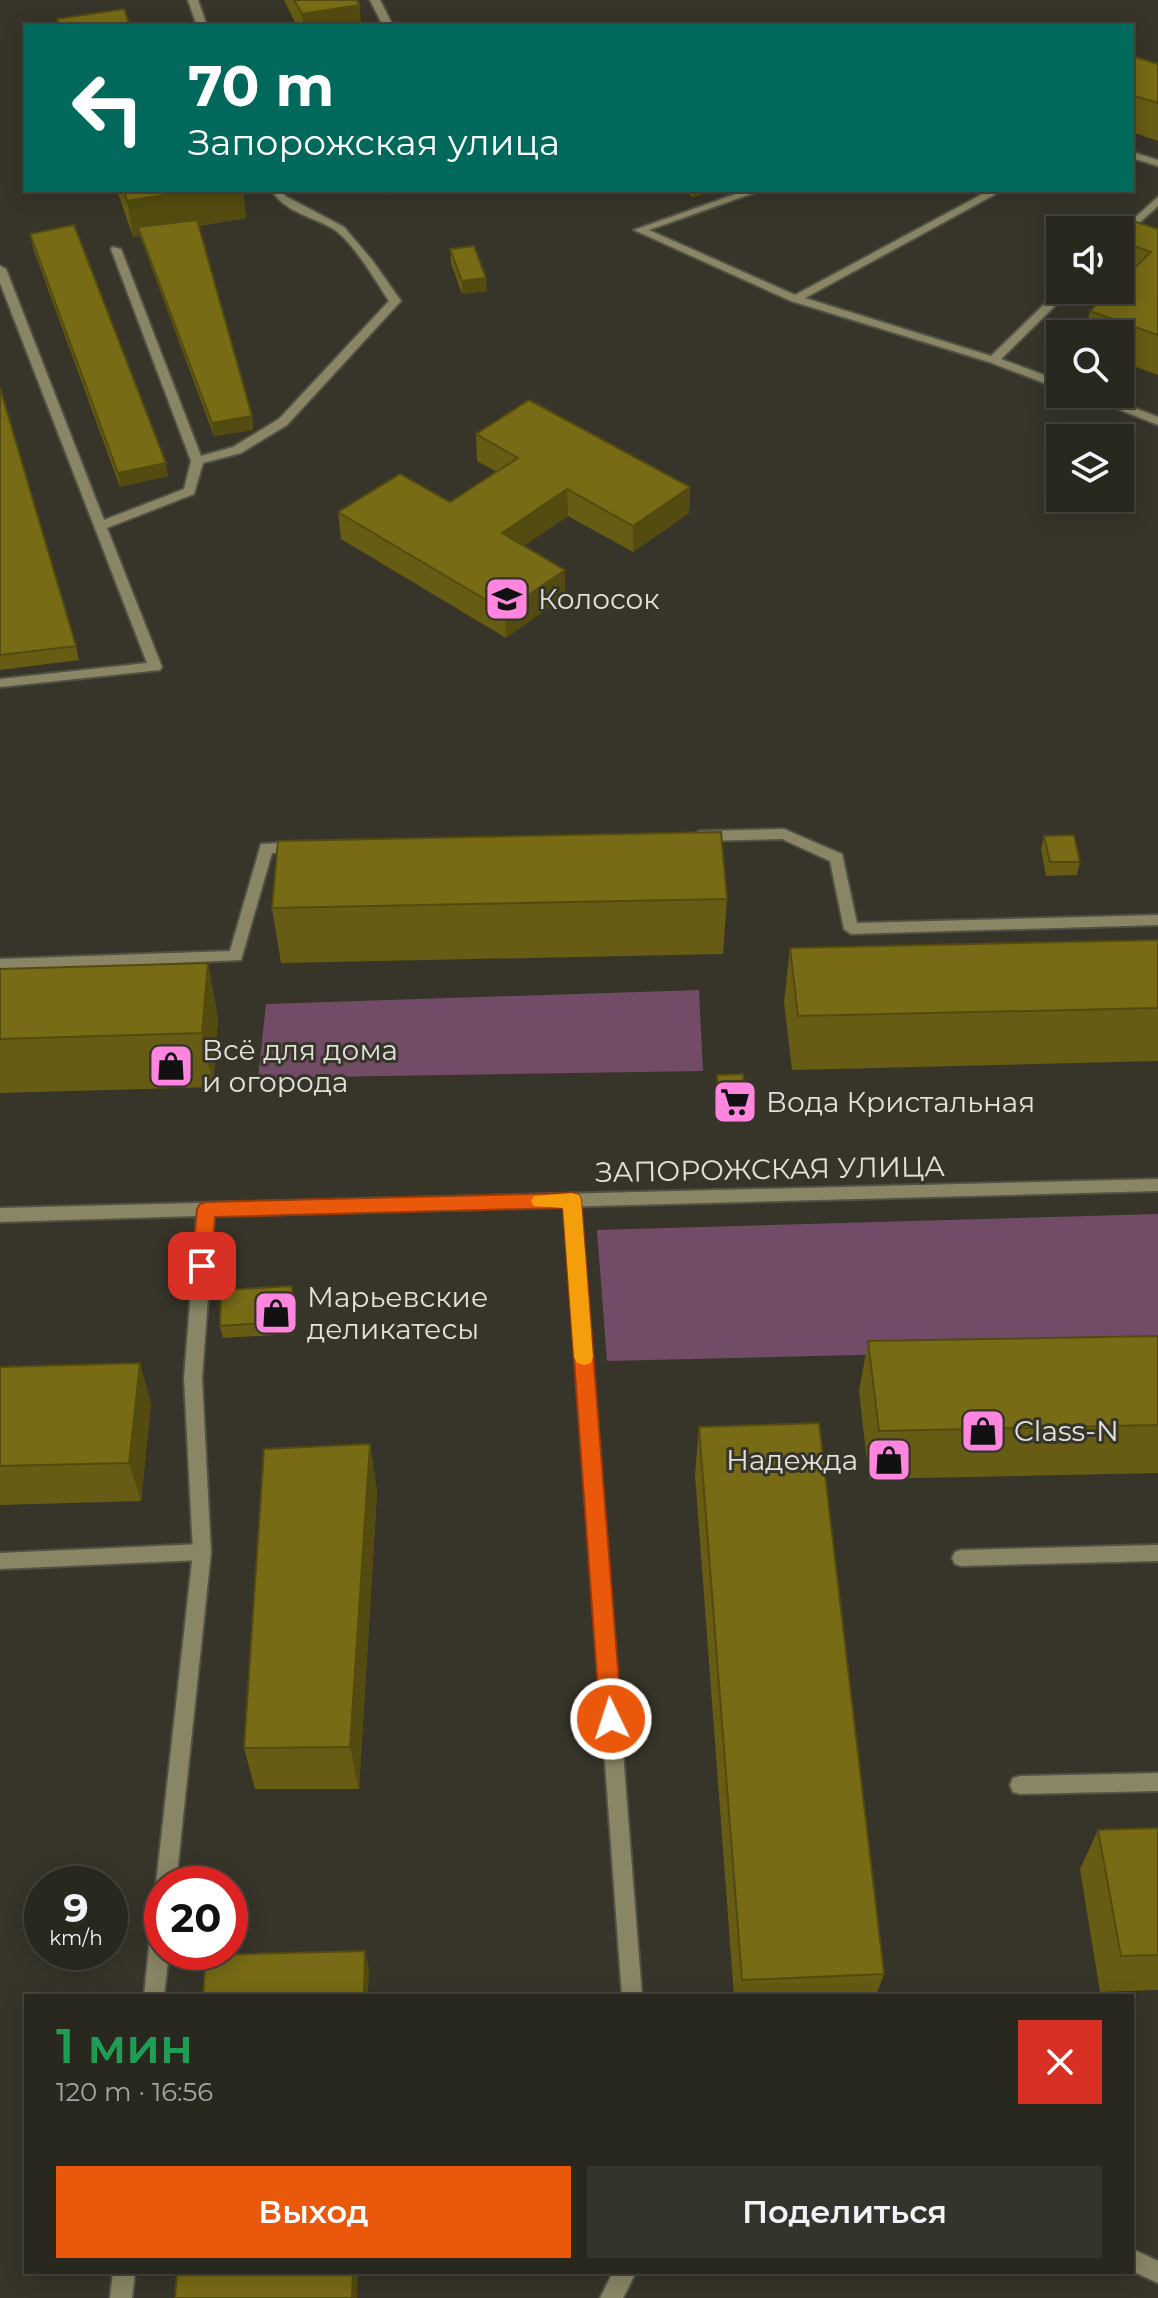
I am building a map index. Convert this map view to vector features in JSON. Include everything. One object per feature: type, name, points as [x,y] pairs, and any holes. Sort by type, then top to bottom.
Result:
[{"type":"street","points":[[193,0],[201,24]]},
{"type":"street","points":[[375,0],[387,24]]},
{"type":"street","points":[[1134,156],[1158,163]]},
{"type":"street","points":[[197,461],[237,450],[283,422],[395,301],[340,229],[281,198],[278,192]]},
{"type":"street","points":[[751,192],[639,230],[795,299],[993,360],[1046,380]]},
{"type":"street","points":[[795,299],[994,192]]},
{"type":"street","points":[[1134,223],[1158,200]]},
{"type":"street","points":[[101,526],[190,491],[197,461],[116,249]]},
{"type":"street","points":[[0,269],[155,667],[0,683]]},
{"type":"street","points":[[993,360],[1051,304]]},
{"type":"street","points":[[1123,408],[1158,421]]},
{"type":"street","points":[[690,836],[784,834],[837,858],[851,929],[1158,920]]},
{"type":"street","points":[[0,965],[236,956],[266,848],[313,847]]},
{"type":"street","name":"ЗАПОРОЖСКАЯ УЛИЦА","points":[[0,1215],[1158,1185]]},
{"type":"street","points":[[572,1200],[632,1994]]},
{"type":"street","points":[[168,1866],[202,1552],[193,1378],[206,1209]]},
{"type":"street","points":[[0,1561],[202,1552]]},
{"type":"street","points":[[961,1558],[1158,1553]]},
{"type":"street","points":[[1020,1785],[1158,1782]]},
{"type":"street","points":[[154,1994],[157,1970]]},
{"type":"street","points":[[1134,2261],[1158,2272]]},
{"type":"street","points":[[121,2298],[124,2274]]},
{"type":"street","points":[[611,2298],[624,2274]]},
{"type":"shaded area","points":[[699,990],[703,1071],[258,1078],[266,1004]]},
{"type":"shaded area","points":[[1158,1214],[1158,1348],[607,1361],[597,1230]]},
{"type":"building","points":[[294,0],[357,0],[360,5],[302,14]]},
{"type":"building","points":[[124,9],[129,24],[59,24],[57,19]]},
{"type":"building","points":[[1134,57],[1158,64],[1158,103],[1134,96]]},
{"type":"building","points":[[125,192],[182,192],[127,201]]},
{"type":"building","points":[[197,220],[252,416],[212,423],[138,227]]},
{"type":"building","points":[[1134,224],[1158,229],[1158,335],[1134,327],[1134,320],[1116,320],[1090,311],[1097,304],[1134,304],[1134,268],[1151,252],[1134,246]]},
{"type":"building","points":[[74,225],[166,463],[118,473],[30,234]]},
{"type":"building","points":[[474,246],[486,278],[462,281],[450,249]]},
{"type":"building","points":[[0,388],[76,646],[0,655]]},
{"type":"building","points":[[529,400],[690,487],[633,526],[567,489],[502,533],[565,570],[505,611],[338,512],[400,474],[450,502],[518,458],[476,434]]},
{"type":"building","points":[[721,832],[727,899],[272,908],[278,841]]},
{"type":"building","points":[[1074,835],[1080,862],[1050,862],[1044,836]]},
{"type":"building","points":[[1158,940],[1158,1008],[798,1016],[790,948]]},
{"type":"building","points":[[208,963],[202,1033],[0,1039],[0,969]]},
{"type":"building","points":[[743,1074],[745,1094],[719,1095],[717,1075]]},
{"type":"building","points":[[292,1286],[291,1321],[220,1326],[221,1290]]},
{"type":"building","points":[[1158,1336],[1158,1425],[879,1431],[868,1341]]},
{"type":"building","points":[[140,1363],[129,1463],[0,1466],[0,1367]]},
{"type":"building","points":[[819,1423],[884,1974],[742,1980],[699,1427]]},
{"type":"building","points":[[370,1444],[350,1747],[244,1748],[264,1449]]},
{"type":"building","points":[[1158,1828],[1158,1955],[1121,1956],[1098,1830]]},
{"type":"building","points":[[365,1951],[364,1994],[203,1994],[205,1970],[248,1970],[248,1954]]},
{"type":"building","points":[[177,2274],[353,2274],[352,2298],[175,2298]]},
{"type":"slow traffic","points":[[541,1201],[572,1200],[584,1357]]},
{"type":"place","name":"Колосок","points":[[507,599]]},
{"type":"place","name":"Всё для дома и огорода","points":[[171,1066]]},
{"type":"place","name":"Вода Кристальная","points":[[735,1102]]},
{"type":"place","name":"Марьевские деликатесы","points":[[276,1313]]},
{"type":"place","name":"Class-N","points":[[983,1431]]},
{"type":"place","name":"Надежда","points":[[889,1460]]},
{"type":"route","points":[[202,1266],[206,1209],[572,1200],[611,1719]]}]
